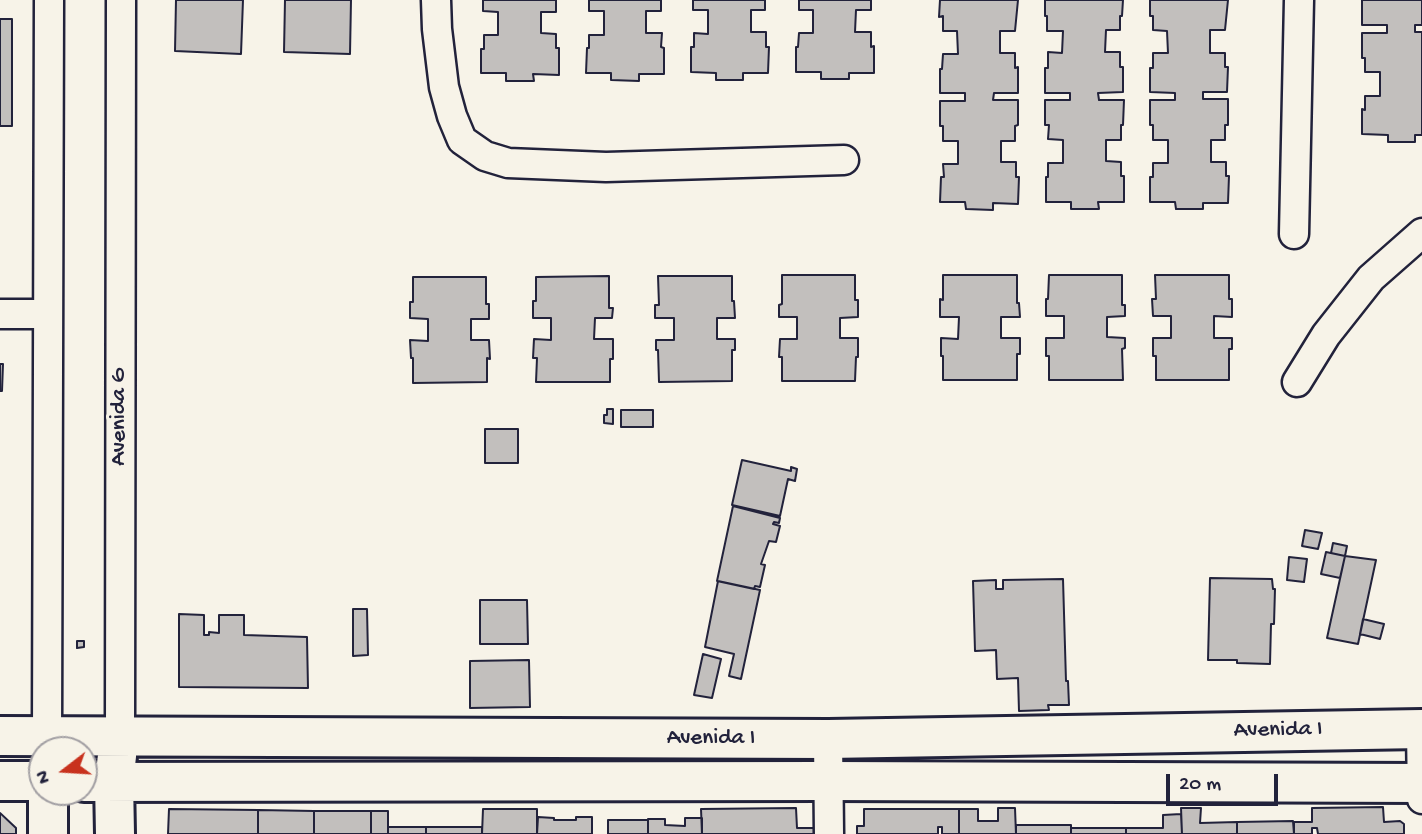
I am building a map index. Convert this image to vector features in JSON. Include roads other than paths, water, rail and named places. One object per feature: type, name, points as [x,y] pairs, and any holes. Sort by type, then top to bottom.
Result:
[{"type":"street","points":[[47,736],[48,0]]},
{"type":"street","name":"Avenida G","points":[[115,834],[99,781],[120,736],[121,0]]},
{"type":"street","points":[[436,0],[444,87],[452,116],[462,140],[485,156],[508,163],[606,167],[844,160]]},
{"type":"street","points":[[1294,234],[1298,0]]},
{"type":"street","points":[[1297,382],[1326,335],[1371,278],[1422,233]]},
{"type":"street","points":[[0,314],[47,314]]},
{"type":"street","points":[[1421,729],[1422,799]]},
{"type":"street","name":"Avenida I","points":[[98,738],[120,736],[828,739],[1421,729]]},
{"type":"street","name":"Avenida I","points":[[0,736],[28,740]]},
{"type":"street","points":[[828,739],[829,834]]},
{"type":"street","points":[[0,781],[28,781]]},
{"type":"street","name":"Avenida I","points":[[99,781],[1422,783]]},
{"type":"street","points":[[48,806],[48,834]]}]
